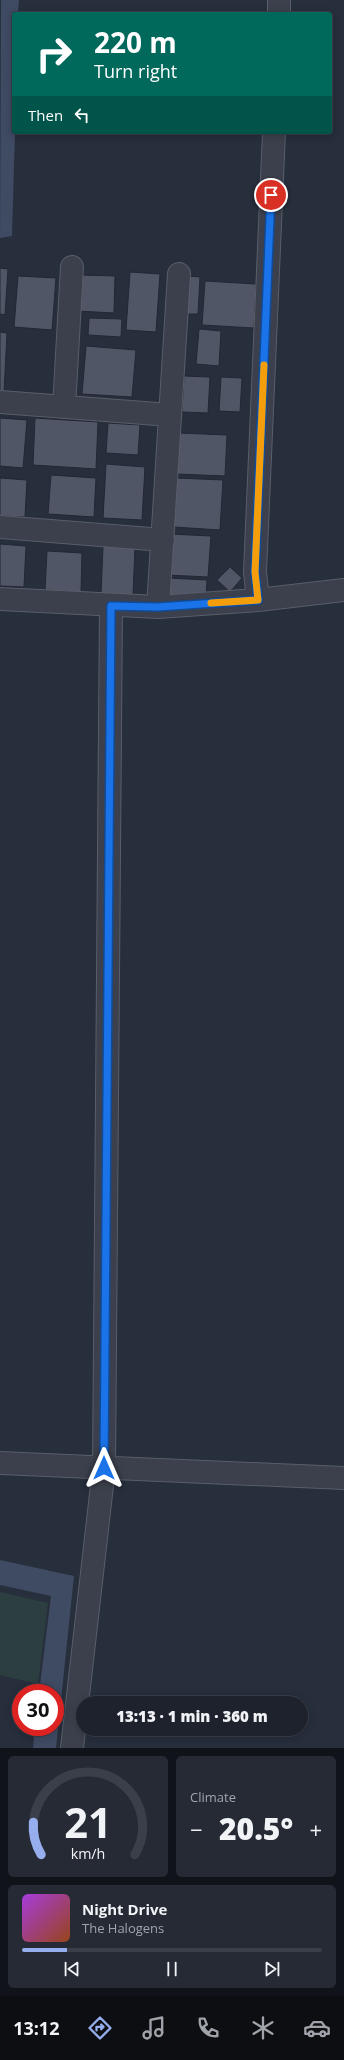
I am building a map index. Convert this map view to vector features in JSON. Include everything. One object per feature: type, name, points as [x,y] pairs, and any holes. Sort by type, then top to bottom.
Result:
[{"type":"street","points":[[279,0],[279,12]]},
{"type":"street","points":[[258,600],[255,572],[274,134]]},
{"type":"street","points":[[64,407],[72,268]]},
{"type":"street","points":[[158,607],[179,274]]},
{"type":"street","points":[[0,402],[170,415]]},
{"type":"street","points":[[0,527],[163,540]]},
{"type":"street","points":[[0,600],[158,607],[258,600],[344,590]]},
{"type":"street","points":[[72,1748],[104,1468],[111,606]]},
{"type":"street","points":[[0,1463],[344,1478]]},
{"type":"shaded area","points":[[0,1592],[48,1603],[38,1684],[0,1675]]},
{"type":"water","points":[[1,0],[19,0],[18,12],[12,12],[12,134],[15,134],[12,236],[0,238]]},
{"type":"water","points":[[0,1560],[74,1576],[63,1684],[40,1684],[51,1596],[0,1585]]},
{"type":"water","points":[[34,1736],[57,1736],[56,1748],[33,1748]]},
{"type":"building","points":[[0,268],[8,269],[5,315],[0,314]]},
{"type":"building","points":[[130,272],[160,274],[156,332],[126,330]]},
{"type":"building","points":[[80,275],[115,276],[114,313],[78,311]]},
{"type":"building","points":[[18,276],[56,278],[52,330],[14,327]]},
{"type":"building","points":[[188,276],[200,277],[198,314],[185,314]]},
{"type":"building","points":[[205,281],[256,284],[254,328],[202,325]]},
{"type":"building","points":[[89,318],[122,319],[121,337],[88,335]]},
{"type":"building","points":[[199,329],[221,331],[219,366],[196,364]]},
{"type":"building","points":[[0,332],[7,333],[4,393],[0,393]]},
{"type":"building","points":[[86,346],[136,350],[132,397],[82,394]]},
{"type":"building","points":[[184,376],[210,377],[208,413],[182,412]]},
{"type":"building","points":[[221,377],[242,378],[240,412],[219,411]]},
{"type":"building","points":[[0,418],[27,420],[23,468],[0,466]]},
{"type":"building","points":[[35,418],[98,422],[96,469],[33,465]]},
{"type":"building","points":[[108,423],[140,425],[138,455],[106,453]]},
{"type":"building","points":[[179,433],[227,435],[225,476],[177,474]]},
{"type":"building","points":[[106,464],[145,467],[142,520],[103,518]]},
{"type":"building","points":[[51,475],[96,478],[94,517],[48,514]]},
{"type":"building","points":[[0,478],[27,480],[25,517],[0,516]]},
{"type":"building","points":[[177,478],[223,480],[220,530],[174,527]]},
{"type":"building","points":[[169,534],[211,536],[208,577],[167,575]]},
{"type":"building","points":[[0,544],[26,546],[24,587],[0,586]]},
{"type":"building","points":[[103,546],[135,547],[133,595],[101,594]]},
{"type":"building","points":[[47,551],[82,553],[81,592],[45,590]]},
{"type":"building","points":[[230,567],[242,578],[230,592],[217,580]]},
{"type":"building","points":[[168,578],[207,580],[206,599],[167,596]]},
{"type":"slow traffic","points":[[211,603],[258,600],[255,572],[264,365]]},
{"type":"route","points":[[104,1468],[111,606],[158,607],[258,600],[255,572],[271,195]]}]
